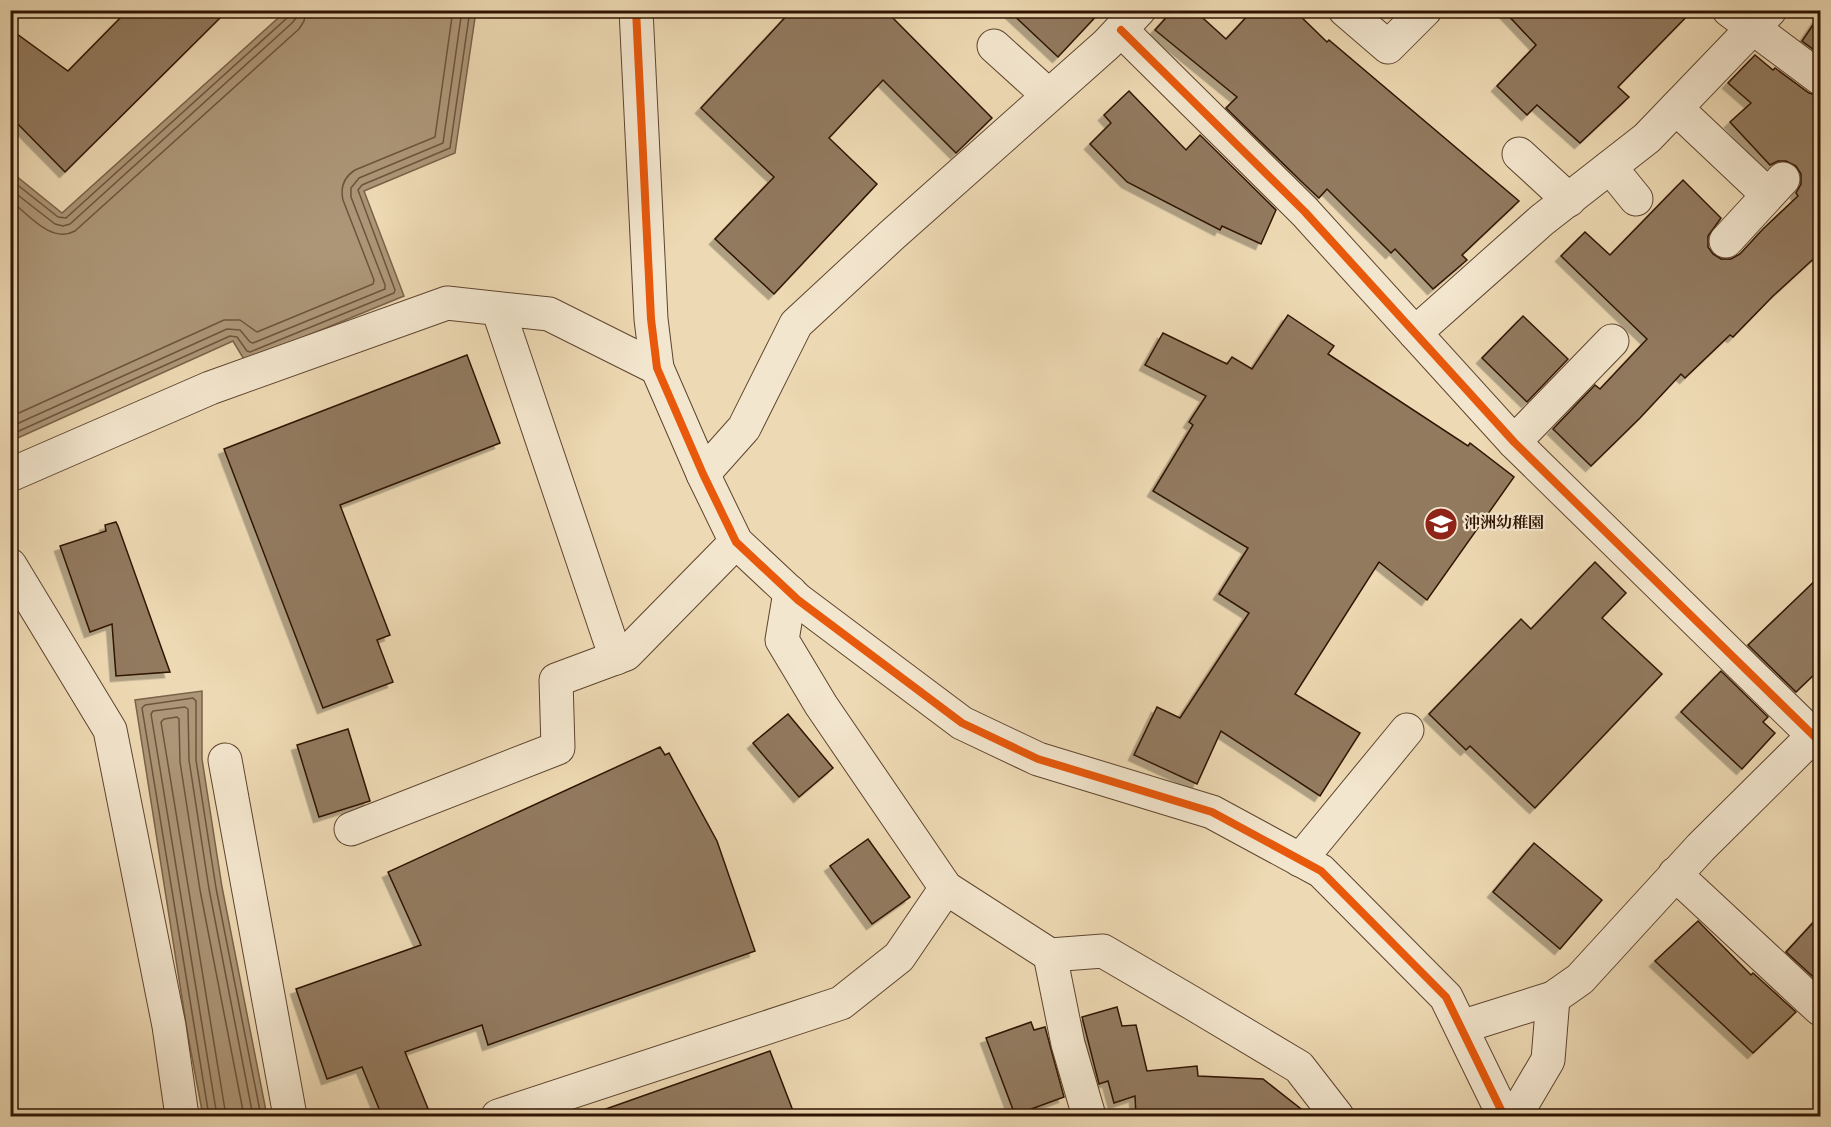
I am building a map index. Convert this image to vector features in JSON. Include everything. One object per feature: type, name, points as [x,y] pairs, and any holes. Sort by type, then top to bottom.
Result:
[{"type":"street","points":[[636,10],[651,319],[657,368],[702,474],[736,542],[798,600],[962,723],[1038,759],[1212,812],[1321,871],[1446,997],[1504,1116]]},
{"type":"street","points":[[1345,10],[1388,47],[1425,10]]},
{"type":"street","points":[[1415,333],[1542,220],[1647,138],[1676,108],[1750,17],[1821,78]]},
{"type":"street","points":[[702,474],[744,428],[796,324],[1130,20],[1514,442],[1819,736],[1701,847],[1580,979],[1552,998],[1461,1027]]},
{"type":"street","points":[[994,46],[1048,95]]},
{"type":"street","points":[[1676,108],[1775,187],[1726,240]]},
{"type":"street","points":[[1519,154],[1569,200]]},
{"type":"street","points":[[1610,167],[1636,199]]},
{"type":"street","points":[[10,476],[210,388],[447,303],[549,315],[657,368]]},
{"type":"street","points":[[498,309],[616,658]]},
{"type":"street","points":[[1514,442],[1612,341]]},
{"type":"street","points":[[351,830],[558,748],[556,680],[626,654],[736,542]]},
{"type":"street","points":[[10,565],[110,730],[169,1026],[182,1116]]},
{"type":"street","points":[[790,592],[782,640],[821,705],[946,888],[1050,955],[1103,951],[1299,1067],[1337,1116]]},
{"type":"street","points":[[1300,860],[1407,730]]},
{"type":"street","points":[[225,760],[290,1116]]},
{"type":"street","points":[[1675,874],[1821,1009]]},
{"type":"street","points":[[498,1116],[841,1003],[899,957],[946,888]]},
{"type":"street","points":[[1050,955],[1068,1044],[1089,1116]]},
{"type":"street","points":[[1515,1116],[1548,1060],[1552,998]]},
{"type":"water","points":[[286,11],[476,11],[455,153],[364,191],[404,296],[245,361],[233,341],[11,441],[10,171],[62,213]]},
{"type":"water","points":[[202,691],[202,759],[222,887],[267,1116],[203,1116],[188,1036],[135,700]]},
{"type":"building","points":[[128,10],[228,10],[65,172],[10,116],[10,29],[68,71]]},
{"type":"building","points":[[792,10],[885,10],[992,118],[956,153],[883,80],[829,138],[877,184],[774,294],[715,239],[774,177],[701,108]]},
{"type":"building","points":[[1008,10],[1102,10],[1058,57]]},
{"type":"building","points":[[1173,10],[1194,10],[1226,39],[1253,10],[1294,10],[1327,42],[1329,40],[1519,201],[1462,255],[1467,260],[1433,289],[1395,249],[1391,253],[1327,189],[1319,198],[1226,108],[1237,97],[1155,30]]},
{"type":"building","points":[[1503,10],[1693,10],[1618,87],[1629,97],[1580,143],[1537,105],[1527,115],[1497,86],[1536,45]]},
{"type":"building","points":[[1821,13],[1821,55],[1802,41]]},
{"type":"building","points":[[1755,55],[1773,70],[1775,68],[1809,93],[1821,96],[1821,252],[1733,337],[1730,335],[1685,378],[1681,374],[1591,466],[1553,429],[1595,385],[1600,389],[1647,339],[1561,256],[1585,232],[1610,255],[1683,180],[1721,218],[1708,236],[1708,247],[1721,259],[1731,259],[1740,254],[1798,196],[1796,193],[1801,184],[1801,174],[1796,166],[1786,161],[1778,161],[1770,165],[1730,122],[1751,103],[1728,83]]},
{"type":"building","points":[[1129,91],[1186,150],[1200,135],[1276,210],[1261,244],[1222,226],[1220,230],[1127,182],[1090,144],[1111,123],[1104,115]]},
{"type":"building","points":[[1288,315],[1334,346],[1328,354],[1468,446],[1470,443],[1514,477],[1427,600],[1379,562],[1295,694],[1360,733],[1320,796],[1221,731],[1197,784],[1134,755],[1157,707],[1180,718],[1249,613],[1219,594],[1248,548],[1153,491],[1193,425],[1189,422],[1206,396],[1145,365],[1163,333],[1227,364],[1232,357],[1252,369]]},
{"type":"building","points":[[1523,316],[1568,359],[1527,402],[1482,358]]},
{"type":"building","points":[[467,355],[500,443],[340,505],[390,635],[377,640],[393,682],[323,708],[224,449]]},
{"type":"building","points":[[116,522],[170,672],[116,676],[112,624],[90,632],[60,546],[106,531],[105,525]]},
{"type":"building","points":[[1595,562],[1626,593],[1602,618],[1662,674],[1535,808],[1470,746],[1466,750],[1429,714],[1521,619],[1531,629]]},
{"type":"building","points":[[1821,575],[1821,668],[1796,692],[1748,645]]},
{"type":"building","points":[[1721,671],[1768,717],[1763,722],[1775,733],[1742,769],[1681,712]]},
{"type":"building","points":[[788,714],[833,768],[799,797],[753,743]]},
{"type":"building","points":[[348,729],[370,801],[319,817],[297,745]]},
{"type":"building","points":[[660,747],[665,755],[669,753],[717,841],[755,951],[488,1045],[482,1025],[405,1052],[431,1116],[382,1116],[362,1067],[327,1079],[296,989],[421,945],[388,872]]},
{"type":"building","points":[[868,839],[910,897],[872,924],[830,866]]},
{"type":"building","points":[[1534,843],[1602,900],[1560,949],[1493,892]]},
{"type":"building","points":[[1821,914],[1821,984],[1786,952]]},
{"type":"building","points":[[1698,921],[1751,975],[1753,973],[1796,1012],[1753,1053],[1655,961]]},
{"type":"building","points":[[1117,1007],[1122,1026],[1136,1025],[1147,1071],[1197,1066],[1198,1076],[1263,1079],[1310,1116],[1136,1116],[1135,1096],[1114,1103],[1108,1081],[1099,1084],[1082,1017]]},
{"type":"building","points":[[1031,1022],[1034,1030],[1045,1027],[1064,1097],[1015,1115],[986,1038]]},
{"type":"building","points":[[770,1051],[795,1116],[600,1116],[600,1111]]},
{"type":"cycle path","points":[[636,10],[651,319],[657,368],[703,474],[736,542],[798,600],[962,723],[1038,759],[1212,812],[1321,871],[1446,997],[1504,1116]]},
{"type":"cycle path","points":[[1121,30],[1305,212],[1514,442],[1820,742]]},
{"type":"place","name":"沖洲幼稚園","points":[[1441,524]]}]
